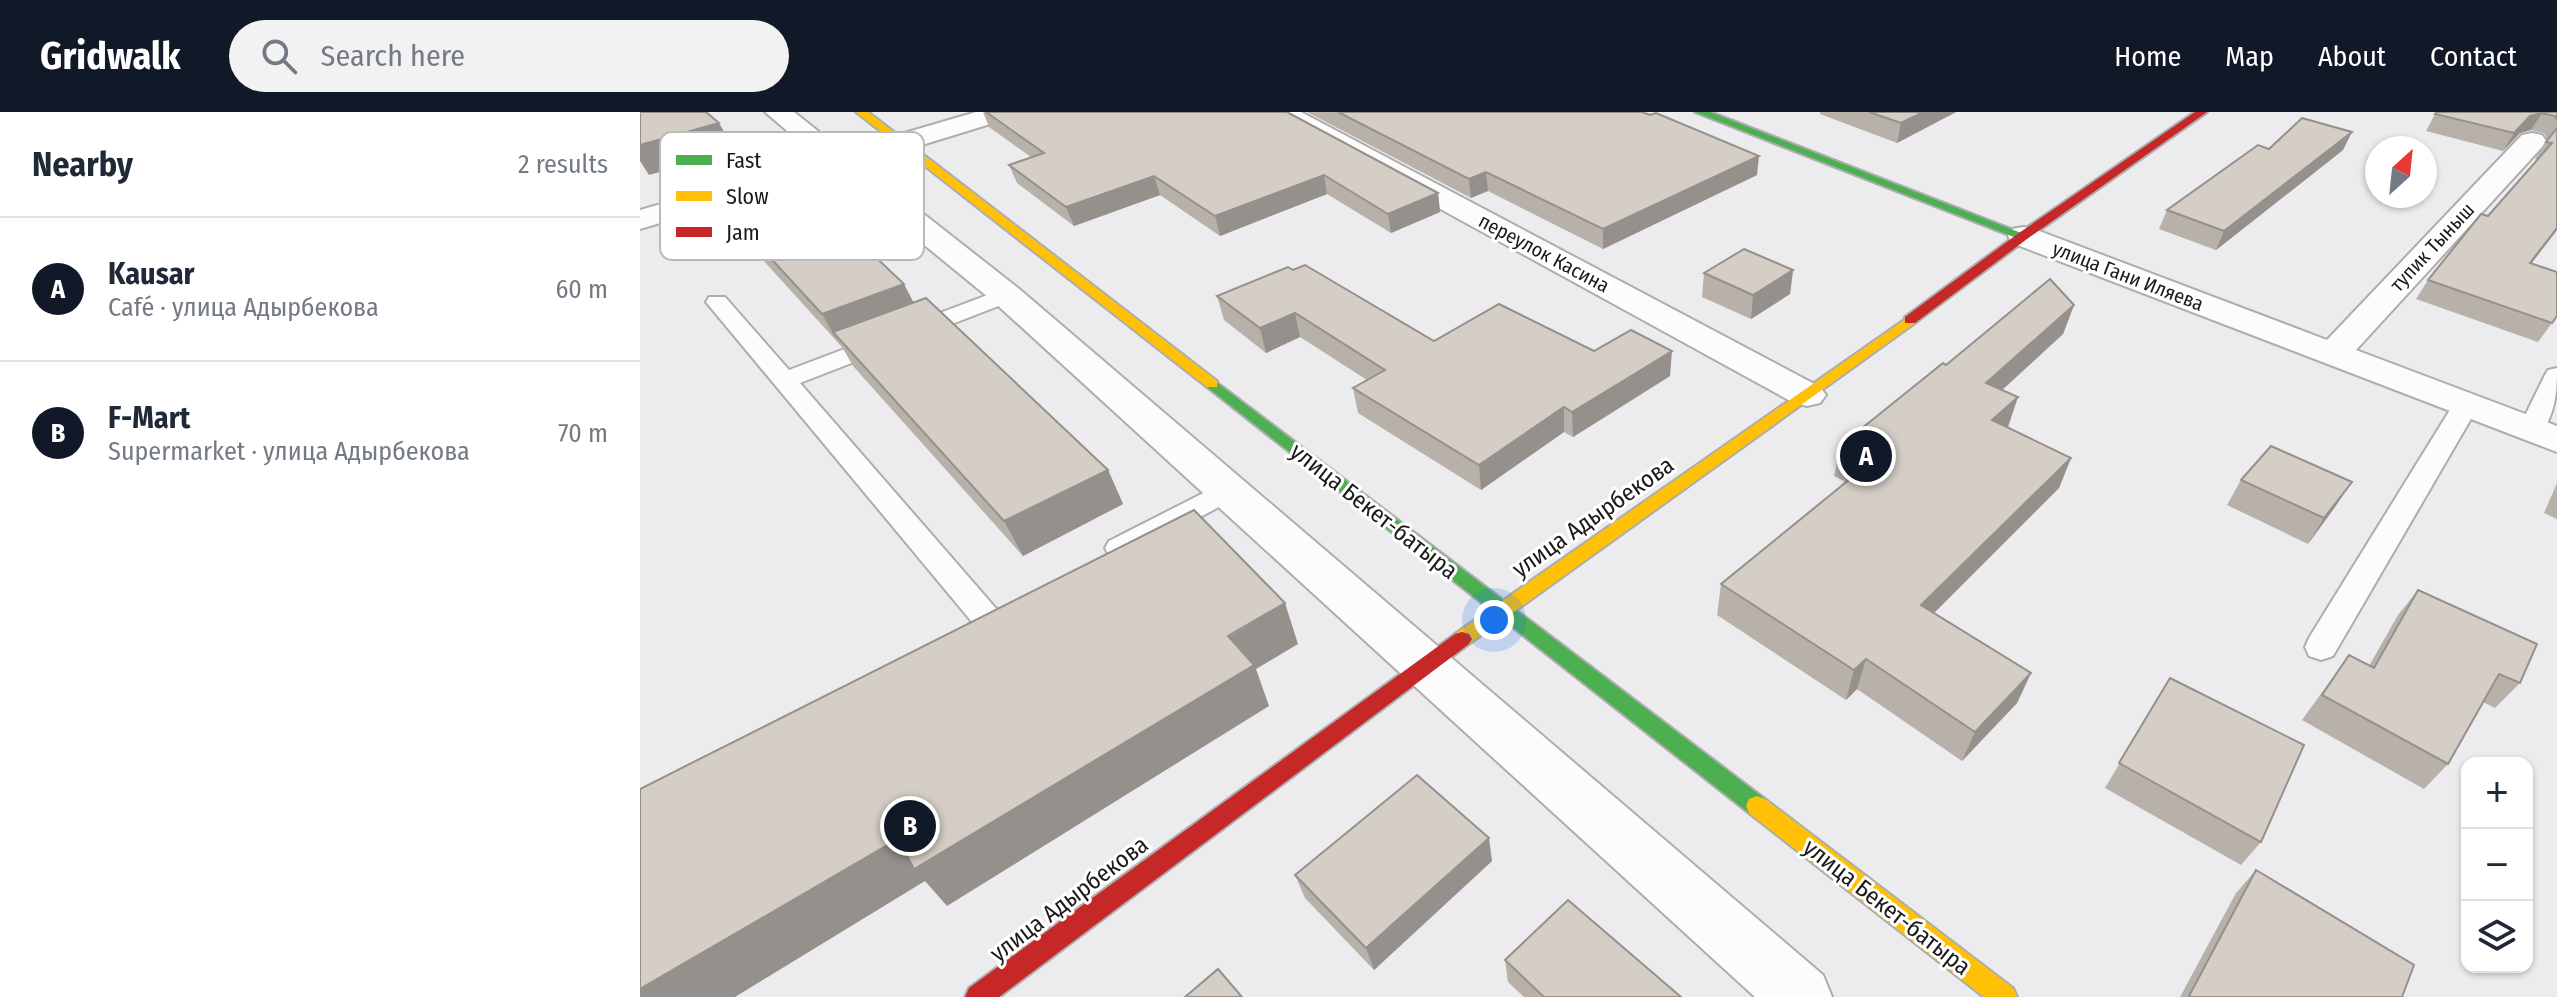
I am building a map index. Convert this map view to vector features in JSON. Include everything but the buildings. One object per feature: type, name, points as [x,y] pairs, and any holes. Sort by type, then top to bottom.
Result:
[{"type":"street","points":[[778,112],[802,132]]},
{"type":"street","name":"улица Бекет-батыра","points":[[861,112],[886,132]]},
{"type":"street","points":[[924,136],[1004,112]]},
{"type":"street","name":"переулок Касина","points":[[1282,112],[1807,395]]},
{"type":"street","name":"улица Гани Иляева","points":[[1700,112],[2544,435]]},
{"type":"street","name":"улица Адырбекова","points":[[978,997],[1426,664],[1807,395],[2023,236],[2202,112]]},
{"type":"street","name":"тупик Тыныш","points":[[2333,354],[2532,141]]},
{"type":"street","name":"улица Бекет-батыра","points":[[924,162],[2004,997]]},
{"type":"street","points":[[640,220],[660,214]]},
{"type":"street","points":[[924,230],[1006,295],[1801,997]]},
{"type":"lane","points":[[784,381],[1006,295]]},
{"type":"lane","points":[[717,302],[988,620]]},
{"type":"lane","points":[[2544,435],[2557,375]]},
{"type":"lane","points":[[2321,647],[2466,405]]},
{"type":"lane","points":[[1095,562],[1227,490]]},
{"type":"traffic: fast","points":[[1700,112],[2023,236]]},
{"type":"traffic: fast","points":[[1212,384],[1757,806]]},
{"type":"traffic: slow","points":[[861,112],[887,132]]},
{"type":"traffic: slow","points":[[924,161],[1212,384]]},
{"type":"traffic: slow","points":[[1462,639],[1910,320]]},
{"type":"traffic: slow","points":[[1757,806],[2004,997]]},
{"type":"traffic: jam","points":[[1910,320],[2023,236],[2202,112]]},
{"type":"traffic: jam","points":[[978,997],[1462,639]]},
{"type":"place","name":"Kausar","points":[[1866,456]]},
{"type":"place","name":"F-Mart","points":[[910,826]]}]
